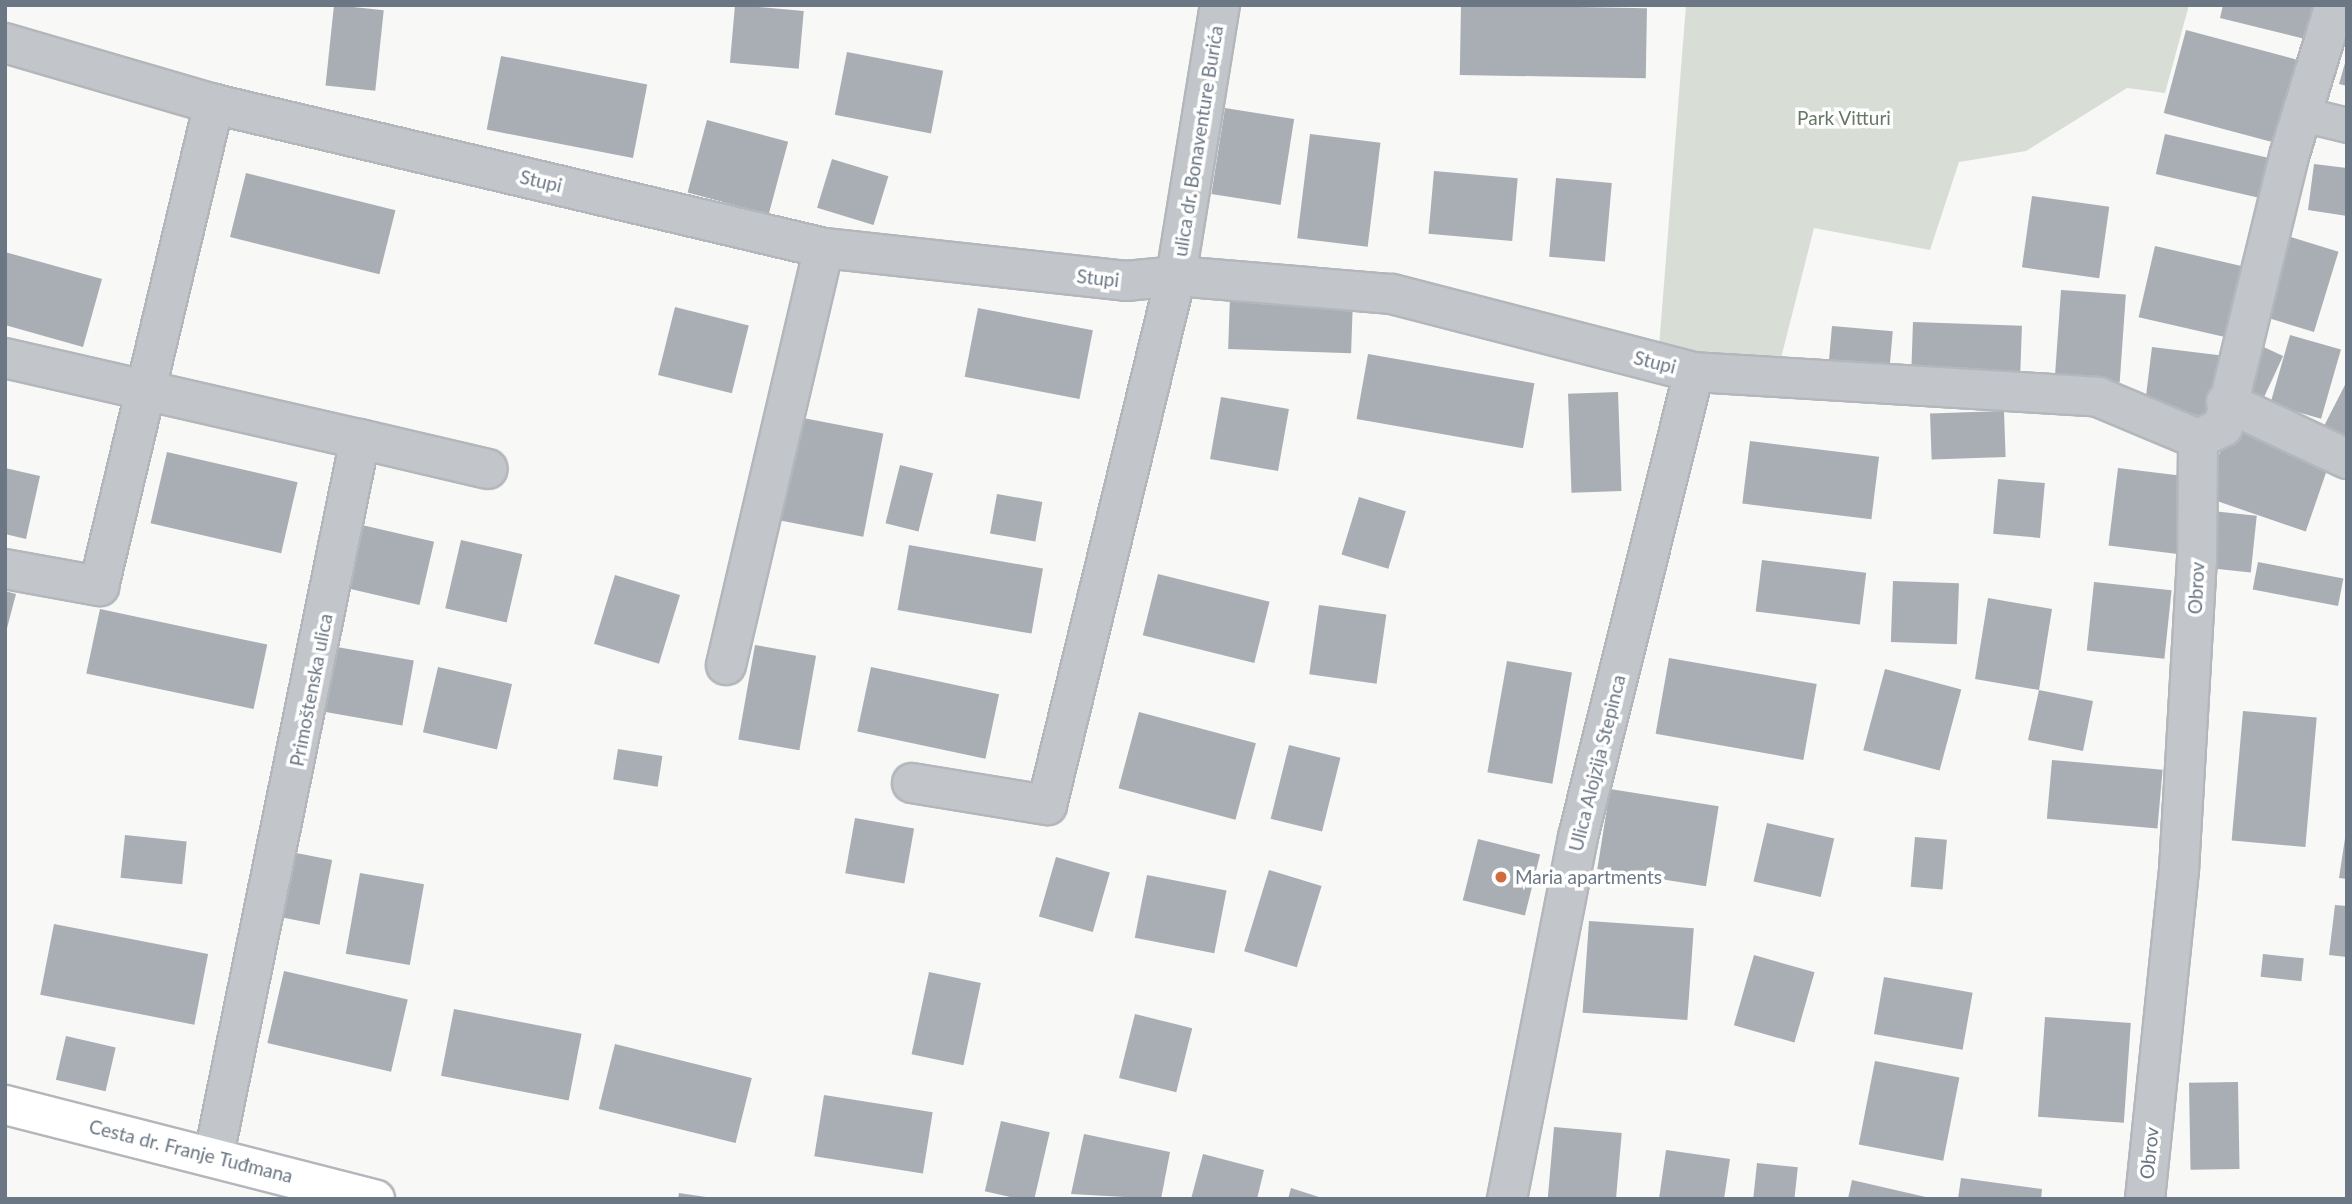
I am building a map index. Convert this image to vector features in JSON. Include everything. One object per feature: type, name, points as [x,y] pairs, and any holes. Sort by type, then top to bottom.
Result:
[{"type":"main road","name":"Cesta dr. Franje Tuđmana","points":[[5,1105],[214,1155],[375,1199]]},
{"type":"street","name":"ulica dr. Bonaventure Burića","points":[[912,783],[1047,805],[1176,276],[1220,5]]},
{"type":"street","points":[[2198,439],[2223,427],[2226,402],[2302,114],[2335,5]]},
{"type":"street","name":"Stupi","points":[[5,43],[214,104],[824,248],[1126,281],[1176,276],[1392,294],[1694,372],[2098,397],[2198,439]]},
{"type":"street","points":[[5,569],[99,586],[214,104]]},
{"type":"street","points":[[2302,114],[2347,125]]},
{"type":"street","points":[[726,665],[824,248]]},
{"type":"street","points":[[5,358],[488,469]]},
{"type":"street","name":"Ulica Alojzija Stepinca","points":[[1507,1199],[1578,837],[1694,372]]},
{"type":"street","points":[[2226,402],[2347,459]]},
{"type":"street","name":"Primoštenska ulica","points":[[214,1155],[360,439]]},
{"type":"street","name":"Obrov","points":[[2145,1199],[2179,870],[2197,560],[2198,439]]},
{"type":"green space","name":"Park Vitturi","points":[[1686,5],[2189,5],[2165,93],[2127,88],[2026,151],[1959,162],[1930,250],[1814,228],[1779,366],[1659,347]]},
{"type":"building","points":[[334,5],[384,10],[375,91],[326,86]]},
{"type":"building","points":[[735,5],[804,11],[799,69],[730,63]]},
{"type":"building","points":[[1461,5],[1647,8],[1646,78],[1460,75]]},
{"type":"building","points":[[2223,5],[2313,5],[2305,39],[2220,18]]},
{"type":"building","points":[[2186,30],[2296,60],[2274,143],[2164,113]]},
{"type":"building","points":[[847,52],[943,71],[931,134],[835,115]]},
{"type":"building","points":[[501,56],[647,84],[633,158],[487,130]]},
{"type":"building","points":[[2347,56],[2347,86],[2339,84]]},
{"type":"building","points":[[1225,108],[1294,119],[1281,205],[1211,194]]},
{"type":"building","points":[[707,120],[788,142],[769,214],[688,192]]},
{"type":"building","points":[[1310,134],[1380,143],[1368,247],[1297,238]]},
{"type":"building","points":[[2165,134],[2271,159],[2262,198],[2156,174]]},
{"type":"building","points":[[832,159],[888,176],[874,225],[817,208]]},
{"type":"building","points":[[2314,164],[2347,168],[2347,216],[2308,210]]},
{"type":"building","points":[[1434,171],[1518,178],[1512,241],[1429,234]]},
{"type":"building","points":[[246,173],[395,210],[379,274],[230,237]]},
{"type":"building","points":[[1556,178],[1612,183],[1605,262],[1549,257]]},
{"type":"building","points":[[2032,196],[2109,207],[2099,278],[2022,267]]},
{"type":"building","points":[[2284,235],[2339,252],[2314,332],[2259,315]]},
{"type":"building","points":[[2155,246],[2245,267],[2228,338],[2139,317]]},
{"type":"building","points":[[5,252],[102,279],[83,347],[5,325]]},
{"type":"building","points":[[2061,290],[2126,295],[2120,382],[2055,378]]},
{"type":"building","points":[[1230,296],[1353,300],[1351,353],[1228,349]]},
{"type":"building","points":[[675,307],[749,325],[732,393],[658,375]]},
{"type":"building","points":[[978,308],[1093,330],[1079,399],[965,377]]},
{"type":"building","points":[[1913,322],[2022,326],[2020,377],[1911,373]]},
{"type":"building","points":[[1832,326],[1893,331],[1888,380],[1828,375]]},
{"type":"building","points":[[2290,335],[2341,350],[2321,419],[2270,404]]},
{"type":"building","points":[[2255,343],[2283,356],[2264,397],[2236,384]]},
{"type":"building","points":[[2152,347],[2223,356],[2216,417],[2144,409]]},
{"type":"building","points":[[1368,354],[1534,383],[1523,448],[1357,419]]},
{"type":"building","points":[[2347,381],[2347,438],[2324,426]]},
{"type":"building","points":[[1618,392],[1621,491],[1571,493],[1568,394]]},
{"type":"building","points":[[1221,397],[1289,409],[1278,471],[1210,459]]},
{"type":"building","points":[[2004,411],[2006,457],[1932,460],[1930,414]]},
{"type":"building","points":[[793,416],[883,434],[863,537],[773,519]]},
{"type":"building","points":[[2230,423],[2331,458],[2306,532],[2205,497]]},
{"type":"building","points":[[1750,441],[1879,457],[1871,519],[1742,504]]},
{"type":"building","points":[[167,452],[298,482],[281,553],[151,523]]},
{"type":"building","points":[[900,465],[933,473],[918,531],[885,523]]},
{"type":"building","points":[[5,468],[40,476],[26,539],[5,534]]},
{"type":"building","points":[[2118,468],[2187,477],[2178,554],[2108,545]]},
{"type":"building","points":[[1998,479],[2045,483],[2040,538],[1993,534]]},
{"type":"building","points":[[997,494],[1042,502],[1035,541],[990,533]]},
{"type":"building","points":[[1359,497],[1406,511],[1388,569],[1341,554]]},
{"type":"building","points":[[2212,511],[2257,516],[2251,572],[2206,568]]},
{"type":"building","points":[[362,525],[434,542],[419,605],[347,588]]},
{"type":"building","points":[[461,540],[522,554],[507,622],[445,608]]},
{"type":"building","points":[[909,545],[1043,569],[1031,634],[898,610]]},
{"type":"building","points":[[1762,560],[1866,573],[1860,624],[1756,612]]},
{"type":"building","points":[[2258,562],[2343,579],[2338,606],[2253,589]]},
{"type":"building","points":[[1158,574],[1270,602],[1254,663],[1143,635]]},
{"type":"building","points":[[615,575],[680,595],[659,664],[594,644]]},
{"type":"building","points":[[1893,581],[1959,583],[1957,644],[1891,642]]},
{"type":"building","points":[[2094,582],[2172,590],[2164,659],[2087,651]]},
{"type":"building","points":[[5,591],[16,594],[6,632],[5,632]]},
{"type":"building","points":[[1988,598],[2052,609],[2039,690],[1975,679]]},
{"type":"building","points":[[1319,605],[1386,614],[1377,684],[1309,674]]},
{"type":"building","points":[[100,609],[267,645],[254,709],[86,674]]},
{"type":"building","points":[[755,645],[816,656],[799,750],[738,740]]},
{"type":"building","points":[[337,647],[414,661],[402,726],[326,712]]},
{"type":"building","points":[[1669,658],[1817,684],[1803,760],[1656,734]]},
{"type":"building","points":[[1507,661],[1572,672],[1552,784],[1487,772]]},
{"type":"building","points":[[438,667],[512,684],[497,749],[423,732]]},
{"type":"building","points":[[871,667],[999,694],[985,759],[857,732]]},
{"type":"building","points":[[1885,669],[1961,689],[1940,771],[1863,750]]},
{"type":"building","points":[[2039,690],[2093,701],[2083,751],[2028,740]]},
{"type":"building","points":[[2243,711],[2317,717],[2305,847],[2232,841]]},
{"type":"building","points":[[1139,712],[1256,743],[1235,820],[1119,788]]},
{"type":"building","points":[[1289,745],[1340,758],[1322,832],[1271,819]]},
{"type":"building","points":[[618,749],[662,756],[658,787],[613,780]]},
{"type":"building","points":[[2052,760],[2163,770],[2157,828],[2047,819]]},
{"type":"building","points":[[1610,789],[1719,806],[1706,886],[1597,869]]},
{"type":"building","points":[[855,818],[914,828],[904,884],[845,873]]},
{"type":"building","points":[[1767,823],[1834,839],[1821,897],[1754,881]]},
{"type":"building","points":[[2347,825],[2347,879],[2339,878]]},
{"type":"building","points":[[125,835],[187,841],[182,884],[121,878]]},
{"type":"building","points":[[1915,837],[1947,840],[1943,890],[1911,887]]},
{"type":"building","name":"Maria apartments","points":[[1478,839],[1540,854],[1525,916],[1463,900]]},
{"type":"building","points":[[286,851],[332,860],[320,925],[273,916]]},
{"type":"building","points":[[1056,857],[1110,872],[1093,932],[1039,917]]},
{"type":"building","points":[[1269,870],[1322,886],[1297,967],[1244,951]]},
{"type":"building","points":[[360,873],[424,884],[410,965],[346,954]]},
{"type":"building","points":[[1147,875],[1227,890],[1214,953],[1135,938]]},
{"type":"building","points":[[2335,905],[2347,906],[2347,957],[2329,955]]},
{"type":"building","points":[[1589,921],[1694,928],[1687,1020],[1583,1013]]},
{"type":"building","points":[[54,924],[208,954],[194,1025],[40,995]]},
{"type":"building","points":[[2263,954],[2304,958],[2301,981],[2261,977]]},
{"type":"building","points":[[1754,955],[1815,972],[1794,1043],[1734,1025]]},
{"type":"building","points":[[284,971],[408,1000],[391,1072],[267,1043]]},
{"type":"building","points":[[929,972],[981,983],[963,1065],[912,1054]]},
{"type":"building","points":[[1884,977],[1973,993],[1963,1050],[1874,1034]]},
{"type":"building","points":[[454,1009],[582,1034],[569,1101],[441,1076]]},
{"type":"building","points":[[1135,1014],[1192,1028],[1176,1092],[1119,1078]]},
{"type":"building","points":[[2045,1017],[2131,1023],[2124,1123],[2038,1117]]},
{"type":"building","points":[[66,1036],[116,1047],[106,1091],[56,1080]]},
{"type":"building","points":[[615,1044],[752,1078],[736,1143],[599,1109]]},
{"type":"building","points":[[1875,1061],[1959,1077],[1943,1161],[1859,1144]]},
{"type":"building","points":[[2238,1082],[2240,1169],[2191,1170],[2189,1083]]},
{"type":"building","points":[[824,1095],[933,1112],[923,1173],[814,1156]]},
{"type":"building","points":[[1001,1121],[1050,1132],[1034,1199],[1019,1199],[985,1191]]},
{"type":"building","points":[[1554,1127],[1622,1133],[1616,1199],[1548,1199]]},
{"type":"building","points":[[1084,1134],[1170,1152],[1161,1199],[1071,1194]]},
{"type":"building","points":[[1666,1150],[1730,1159],[1724,1199],[1659,1199]]},
{"type":"building","points":[[1203,1154],[1264,1170],[1257,1199],[1191,1199]]},
{"type":"building","points":[[1757,1163],[1798,1167],[1794,1199],[1753,1199]]},
{"type":"building","points":[[1961,1178],[2042,1189],[2041,1199],[1958,1199]]},
{"type":"building","points":[[1852,1180],[1930,1198],[1930,1199],[1848,1199]]},
{"type":"building","points":[[1291,1188],[1322,1198],[1322,1199],[1288,1199]]},
{"type":"building","points":[[679,1193],[706,1197],[706,1199],[678,1199]]},
{"type":"place","name":"Maria apartments","points":[[1501,877]]}]
